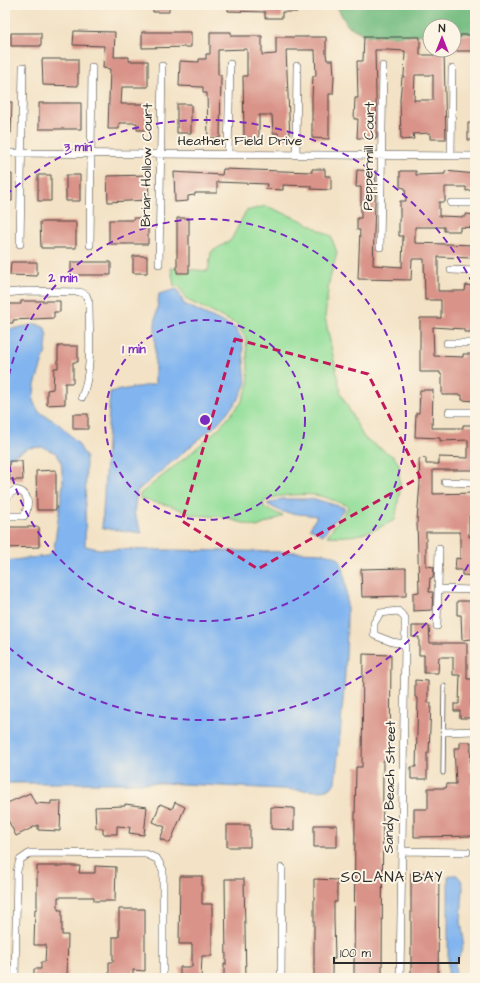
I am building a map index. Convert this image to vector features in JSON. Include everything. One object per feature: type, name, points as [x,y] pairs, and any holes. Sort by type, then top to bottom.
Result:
[{"type":"street","points":[[228,154],[230,64]]},
{"type":"street","name":"Briar Hollow Court","points":[[159,264],[162,66]]},
{"type":"street","points":[[296,155],[298,66]]},
{"type":"street","name":"Peppermill Court","points":[[380,247],[383,66]]},
{"type":"street","points":[[20,244],[23,67]]},
{"type":"street","points":[[90,245],[92,67]]},
{"type":"street","points":[[452,69],[452,156]]},
{"type":"street","name":"Heather Field Drive","points":[[5,153],[475,156]]},
{"type":"street","points":[[451,203],[475,203]]},
{"type":"street","points":[[451,270],[475,270]]},
{"type":"street","points":[[5,293],[43,291],[80,292],[86,295],[89,304],[88,370],[86,387],[82,397]]},
{"type":"street","points":[[447,343],[475,344]]},
{"type":"street","points":[[449,412],[475,412]]},
{"type":"street","points":[[445,482],[475,483]]},
{"type":"street","points":[[5,501],[10,493],[16,490],[22,491],[25,494],[27,505],[24,516],[5,516]]},
{"type":"street","points":[[437,626],[439,549]]},
{"type":"street","points":[[438,589],[475,590]]},
{"type":"street","name":"Sandy Beach Street","points":[[400,978],[405,644],[405,618],[398,611],[380,613],[374,623],[374,635],[392,642],[405,644]]},
{"type":"street","points":[[444,732],[475,731]]},
{"type":"street","points":[[402,851],[467,852]]},
{"type":"street","points":[[15,978],[17,871],[20,860],[30,853],[146,854],[157,859],[163,870],[163,978]]},
{"type":"street","points":[[281,978],[282,868]]},
{"type":"lane","points":[[443,773],[444,686]]},
{"type":"highlighted area","points":[[235,339],[368,374],[420,477],[258,569],[182,521]]},
{"type":"green space","points":[[336,5],[475,5],[475,33],[462,33],[462,18],[422,18],[422,34],[395,36],[365,35],[347,25]]},
{"type":"green space","points":[[266,206],[301,220],[331,236],[337,253],[329,282],[325,317],[341,394],[364,438],[394,457],[399,464],[400,491],[395,520],[362,534],[327,536],[348,508],[347,505],[314,495],[278,496],[266,501],[263,504],[265,508],[283,516],[257,527],[222,517],[192,515],[172,506],[140,499],[140,494],[191,453],[219,428],[241,403],[249,384],[246,339],[238,325],[187,300],[179,286],[174,286],[171,268],[208,271],[211,252],[231,240],[246,211]]},
{"type":"water","points":[[177,289],[184,304],[235,328],[242,339],[246,383],[238,400],[216,425],[137,491],[134,513],[142,533],[102,528],[110,392],[155,384],[155,324],[159,294]]},
{"type":"water","points":[[37,324],[45,328],[47,337],[46,351],[35,385],[33,401],[39,412],[59,424],[77,442],[86,457],[85,546],[99,549],[296,552],[329,554],[338,558],[344,571],[347,596],[346,664],[335,782],[331,788],[318,791],[163,783],[5,783],[5,561],[47,556],[54,549],[63,483],[61,461],[56,453],[42,447],[28,448],[5,460],[5,415],[10,373],[5,367],[5,330]]},
{"type":"water","points":[[282,499],[315,499],[345,508],[323,535],[310,528],[317,516],[282,512],[267,504]]},
{"type":"water","points":[[457,875],[461,880],[463,887],[461,921],[464,941],[461,952],[455,964],[456,978],[448,978],[448,877]]},
{"type":"building","points":[[153,5],[169,5],[169,12],[153,12]]},
{"type":"building","points":[[228,5],[298,5],[298,12],[282,12],[282,18],[265,18],[265,12],[228,11]]},
{"type":"building","points":[[74,31],[115,32],[114,57],[129,57],[129,61],[148,61],[148,87],[122,87],[121,104],[150,104],[150,130],[137,130],[137,123],[119,123],[119,129],[108,129],[110,69],[103,68],[104,46],[73,45]]},
{"type":"building","points":[[142,32],[191,32],[191,47],[142,48]]},
{"type":"building","points":[[210,32],[231,32],[231,36],[262,36],[262,55],[276,54],[276,37],[326,37],[327,60],[333,60],[334,77],[333,94],[329,94],[329,139],[312,138],[313,76],[316,76],[315,50],[286,50],[290,139],[278,139],[278,133],[273,133],[272,115],[259,115],[259,138],[244,138],[243,76],[247,76],[247,49],[218,50],[218,75],[221,75],[220,138],[208,138],[207,93],[203,93],[203,87],[179,86],[180,61],[199,62],[199,59],[206,59],[206,54],[210,54]]},
{"type":"building","points":[[11,33],[41,33],[41,46],[11,46]]},
{"type":"building","points":[[462,35],[475,35],[475,51],[462,51]]},
{"type":"building","points":[[364,37],[420,37],[420,55],[422,55],[422,58],[444,58],[446,139],[430,139],[430,133],[413,134],[414,139],[401,140],[400,100],[402,77],[404,77],[405,51],[387,50],[375,50],[377,138],[357,138],[358,119],[354,119],[355,98],[358,98],[357,61],[363,61]],"holes":[[[415,75],[433,75],[433,100],[414,100]]]},
{"type":"building","points":[[42,59],[78,59],[78,86],[43,85]]},
{"type":"building","points":[[5,102],[12,102],[11,133],[5,132]]},
{"type":"building","points":[[39,103],[81,103],[81,129],[39,129]]},
{"type":"building","points":[[177,104],[191,104],[191,133],[177,133]]},
{"type":"building","points":[[468,123],[475,123],[475,140],[468,140]]},
{"type":"building","points":[[223,169],[312,172],[312,169],[325,169],[325,176],[331,176],[331,190],[311,189],[311,186],[283,185],[283,190],[266,189],[267,184],[217,182],[217,193],[195,193],[195,195],[188,196],[188,201],[175,202],[174,172],[222,175]]},
{"type":"building","points":[[357,170],[376,171],[373,265],[402,267],[403,236],[399,236],[400,201],[406,201],[405,188],[400,187],[400,171],[416,171],[416,175],[445,174],[445,171],[475,174],[475,190],[466,191],[466,187],[445,187],[445,202],[439,202],[439,216],[466,217],[466,214],[475,215],[475,228],[460,227],[460,231],[444,231],[444,227],[415,227],[415,243],[475,245],[475,258],[438,257],[438,291],[465,291],[466,285],[475,286],[475,332],[464,332],[464,329],[433,327],[434,356],[463,357],[463,354],[475,354],[475,401],[462,400],[462,395],[442,395],[442,375],[440,372],[420,372],[420,318],[441,318],[441,300],[425,300],[424,259],[412,259],[411,280],[358,279],[360,230],[357,230],[357,218],[361,218],[361,187],[356,187]]},
{"type":"building","points":[[5,174],[12,174],[12,201],[5,201]]},
{"type":"building","points":[[38,175],[51,175],[51,201],[38,201]]},
{"type":"building","points":[[66,175],[80,175],[80,201],[66,201]]},
{"type":"building","points":[[148,175],[149,200],[108,202],[107,176]]},
{"type":"building","points":[[133,218],[148,218],[148,244],[109,244],[109,220],[133,220]]},
{"type":"building","points":[[177,218],[189,218],[189,273],[177,273]]},
{"type":"building","points":[[40,222],[76,222],[76,248],[41,248]]},
{"type":"building","points":[[133,256],[147,256],[147,273],[133,273]]},
{"type":"building","points":[[11,262],[37,262],[37,276],[10,275]]},
{"type":"building","points":[[71,262],[111,262],[111,275],[71,275]]},
{"type":"building","points":[[21,301],[60,301],[60,312],[54,312],[54,318],[13,320],[13,323],[5,323],[5,304],[21,304]]},
{"type":"building","points":[[58,346],[78,346],[78,362],[73,362],[73,383],[65,383],[65,404],[47,405],[47,390],[53,389],[54,368],[58,368]]},
{"type":"building","points":[[420,390],[433,390],[432,428],[463,428],[463,425],[475,425],[475,470],[433,470],[433,494],[473,493],[475,511],[473,511],[473,517],[469,516],[469,537],[473,537],[475,576],[462,575],[462,570],[455,570],[456,558],[460,559],[460,532],[426,532],[426,566],[434,567],[433,578],[430,578],[429,592],[433,592],[432,610],[413,611],[413,593],[419,592],[417,520],[420,483],[419,459],[426,458],[426,464],[439,464],[439,457],[468,458],[468,440],[440,441],[440,438],[415,437],[416,413],[419,413]]},
{"type":"building","points":[[73,414],[88,414],[88,429],[73,429]]},
{"type":"building","points":[[9,461],[22,461],[23,480],[10,480]]},
{"type":"building","points":[[56,470],[56,510],[37,510],[36,471]]},
{"type":"building","points":[[5,527],[39,527],[39,547],[5,548]]},
{"type":"building","points":[[406,568],[406,596],[362,597],[361,569]]},
{"type":"building","points":[[457,601],[472,601],[472,639],[462,640],[461,615],[457,615]]},
{"type":"building","points":[[412,626],[429,626],[430,643],[467,643],[467,679],[475,679],[475,700],[471,700],[471,718],[460,718],[460,711],[454,711],[454,704],[459,704],[460,675],[453,675],[453,657],[439,657],[438,673],[424,673],[424,655],[419,655],[419,637],[412,637]]},
{"type":"building","points":[[363,654],[391,655],[390,761],[383,761],[382,978],[354,978],[356,767],[362,767]]},
{"type":"building","points":[[415,680],[428,681],[428,703],[431,703],[429,753],[427,753],[427,779],[411,779],[411,767],[416,767],[418,698],[415,697]]},
{"type":"building","points":[[460,742],[471,742],[470,772],[475,771],[475,784],[471,784],[471,808],[475,809],[475,836],[414,837],[414,809],[428,809],[428,788],[446,788],[447,784],[456,784],[454,748],[460,748]]},
{"type":"building","points":[[30,793],[35,803],[51,804],[51,801],[61,801],[60,831],[38,830],[38,825],[16,836],[7,818],[5,819],[5,804]]},
{"type":"building","points":[[175,802],[185,807],[170,843],[160,839],[165,827],[153,822],[160,804],[172,809]]},
{"type":"building","points":[[125,804],[147,807],[144,835],[129,833],[130,827],[117,826],[117,834],[103,834],[103,828],[96,828],[95,807],[125,806]]},
{"type":"building","points":[[271,807],[294,808],[294,830],[271,829]]},
{"type":"building","points":[[227,825],[250,825],[250,847],[227,847]]},
{"type":"building","points":[[314,825],[337,825],[337,847],[314,847]]},
{"type":"building","points":[[37,866],[80,866],[79,873],[95,873],[95,866],[116,867],[115,901],[94,901],[94,897],[58,897],[58,910],[62,910],[62,935],[68,935],[67,978],[34,978],[34,969],[41,969],[41,962],[45,962],[46,945],[34,945],[35,909],[37,909]]},
{"type":"building","points":[[439,872],[438,978],[411,978],[411,873]]},
{"type":"building","points":[[180,876],[202,876],[202,904],[212,904],[212,956],[202,956],[201,978],[180,978],[180,967],[192,967],[192,944],[179,944]]},
{"type":"building","points":[[225,879],[244,879],[246,978],[224,978],[224,964],[226,965]]},
{"type":"building","points":[[314,879],[337,880],[337,902],[334,902],[335,959],[332,959],[332,978],[314,978]]},
{"type":"building","points":[[119,909],[145,909],[145,971],[133,970],[133,978],[109,978],[109,962],[113,962],[113,937],[119,937]]},
{"type":"district","name":"SOLANA BAY","points":[[392,877]]}]
